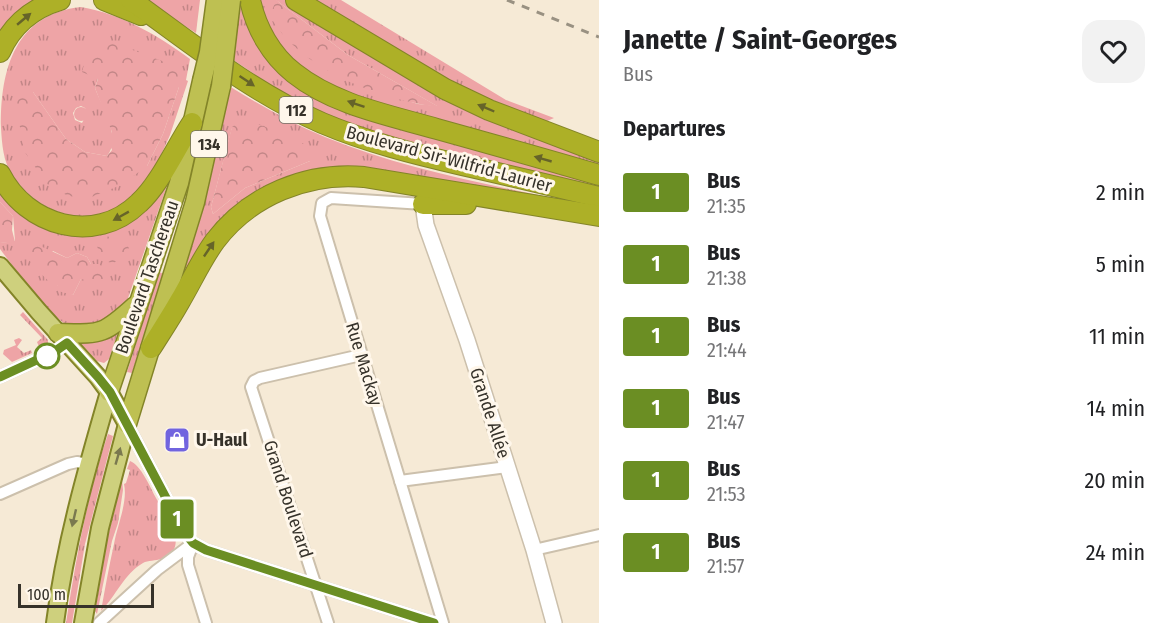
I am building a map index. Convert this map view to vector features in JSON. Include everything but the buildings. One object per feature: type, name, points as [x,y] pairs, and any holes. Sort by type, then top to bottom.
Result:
[{"type":"highway","points":[[0,52],[8,36],[22,21],[40,8],[60,0]]},
{"type":"highway","points":[[104,0],[129,9],[181,36]]},
{"type":"highway","points":[[131,0],[181,36]]},
{"type":"highway","name":"Boulevard Taschereau","points":[[110,392],[179,183],[209,52],[216,0]]},
{"type":"highway","name":"Boulevard Taschereau","points":[[127,424],[199,189],[221,86],[231,0]]},
{"type":"highway","points":[[250,0],[260,29],[274,52],[293,72],[327,93],[386,114],[599,175]]},
{"type":"highway","points":[[296,0],[445,89],[489,110],[599,152]]},
{"type":"highway","name":"Boulevard Sir-Wilfrid-Laurier","points":[[181,36],[280,102],[346,133],[415,153],[599,197]]},
{"type":"highway","points":[[0,174],[19,201],[32,212],[46,219],[71,226],[94,226],[108,223],[129,212],[147,196],[192,123]]},
{"type":"highway","points":[[152,348],[218,237],[249,208],[274,193],[315,180],[349,176],[374,178],[599,216]]},
{"type":"highway","points":[[423,204],[474,203],[487,198]]},
{"type":"highway","points":[[62,338],[102,332],[116,324],[137,305]]},
{"type":"main road","name":"Grande Allée","points":[[423,204],[426,225],[467,340],[534,550],[554,623]]},
{"type":"main road","points":[[0,266],[98,377],[110,392],[127,424]]},
{"type":"main road","name":"Boulevard Taschereau","points":[[55,623],[65,559],[88,464],[110,392]]},
{"type":"main road","name":"Boulevard Taschereau","points":[[83,623],[100,528],[127,424]]},
{"type":"street","name":"Rue Mackay","points":[[423,204],[332,198],[322,203],[320,216],[443,623]]},
{"type":"street","points":[[0,377],[54,352],[62,338]]},
{"type":"street","name":"Grand Boulevard","points":[[328,623],[251,387],[254,381],[260,378],[361,355]]},
{"type":"street","points":[[127,424],[184,532],[193,543],[206,550],[434,623]]},
{"type":"street","points":[[0,494],[68,464],[77,462],[88,464]]},
{"type":"street","points":[[400,481],[507,467]]},
{"type":"street","points":[[534,550],[599,535]]},
{"type":"street","points":[[99,623],[157,570],[193,543]]},
{"type":"street","points":[[193,543],[188,565],[206,623]]},
{"type":"green space","points":[[0,0],[39,0],[0,36]]},
{"type":"green space","points":[[144,0],[200,0],[196,33]]},
{"type":"green space","points":[[237,0],[244,0],[281,70],[599,181],[599,187],[372,132],[282,93],[232,59]]},
{"type":"green space","points":[[258,0],[276,0],[285,0],[391,65],[599,157],[599,166],[362,98],[337,87],[300,65],[280,46],[269,31]],"holes":[[[276,0],[348,55],[437,106],[418,104],[371,90]]]},
{"type":"green space","points":[[276,0],[348,55],[439,107],[392,97],[368,89],[321,67],[283,35],[270,16]]},
{"type":"green space","points":[[312,0],[341,0],[506,100],[554,118],[545,122],[452,83]]},
{"type":"green space","points":[[81,7],[125,20],[152,34],[190,59],[186,80],[188,81],[170,135],[153,173],[150,173],[134,195],[124,204],[98,215],[70,215],[44,205],[32,197],[13,176],[4,153],[1,106],[9,65],[16,48],[27,33],[41,20],[59,12]],"holes":[[[98,78],[179,87],[163,134],[147,166],[24,151],[33,92],[66,139],[85,152],[107,156],[111,149],[112,132],[95,88]],[[81,106],[87,113],[82,123],[75,120],[73,113]]]},
{"type":"green space","points":[[95,36],[181,68],[179,87],[163,134],[147,166],[121,185],[89,198],[68,196],[47,184],[24,151],[16,104],[18,88],[33,92],[66,139],[85,152],[107,156],[112,150],[108,140],[112,132],[95,88],[98,79],[82,72],[90,42]]},
{"type":"green space","points":[[229,86],[300,126],[357,149],[425,170],[599,208],[362,172],[270,190],[174,295],[206,192]],"holes":[[[243,120],[310,161],[245,188],[213,214],[211,207],[232,128]]]},
{"type":"green space","points":[[78,107],[84,107],[88,114],[84,121],[78,121],[74,117],[74,111]]},
{"type":"green space","points":[[243,119],[292,137],[309,148],[315,155],[310,161],[245,188],[213,214],[211,207],[232,127]]},
{"type":"green space","points":[[169,180],[124,307],[110,320],[83,327],[72,327],[55,316],[0,249],[0,243],[15,241],[13,216],[0,202],[0,188],[85,232]],"holes":[[[53,251],[67,258],[77,253],[87,257],[91,264],[85,279],[81,279],[73,295],[48,279],[37,266]]]},
{"type":"green space","points":[[0,202],[13,216],[12,230],[15,242],[0,243]]},
{"type":"green space","points":[[107,236],[128,246],[131,254],[127,259],[121,257],[114,263],[102,261],[97,246]]},
{"type":"green space","points":[[38,245],[67,258],[77,253],[87,257],[91,264],[99,264],[110,275],[103,291],[90,287],[85,280],[81,279],[73,295],[58,291],[58,286],[49,281],[27,259],[31,248]]},
{"type":"green space","points":[[159,272],[164,274],[132,373],[127,372]]},
{"type":"green space","points":[[23,312],[48,340],[48,346],[40,349],[37,342],[42,338],[20,315]]},
{"type":"green space","points":[[119,329],[109,359],[104,363],[97,361],[77,339]]},
{"type":"green space","points":[[19,338],[22,340],[17,347],[24,353],[31,350],[32,353],[12,362],[3,354],[4,350],[16,345],[14,340]]},
{"type":"green space","points":[[108,434],[113,436],[85,544],[72,623],[66,623],[88,504]]},
{"type":"green space","points":[[130,461],[141,472],[170,522],[176,540],[175,547],[170,554],[161,559],[145,562],[136,568],[101,611],[123,506],[124,484],[130,470],[127,469]]},
{"type":"green space","points":[[122,480],[123,490],[118,523],[97,614],[95,611],[108,536]]},
{"type":"railway","points":[[507,0],[599,37]]},
{"type":"bus line","name":"1","points":[[0,377],[54,352],[67,343],[110,392],[187,538],[193,543],[206,550],[434,623]]},
{"type":"place","name":"U-Haul","points":[[177,440]]}]
